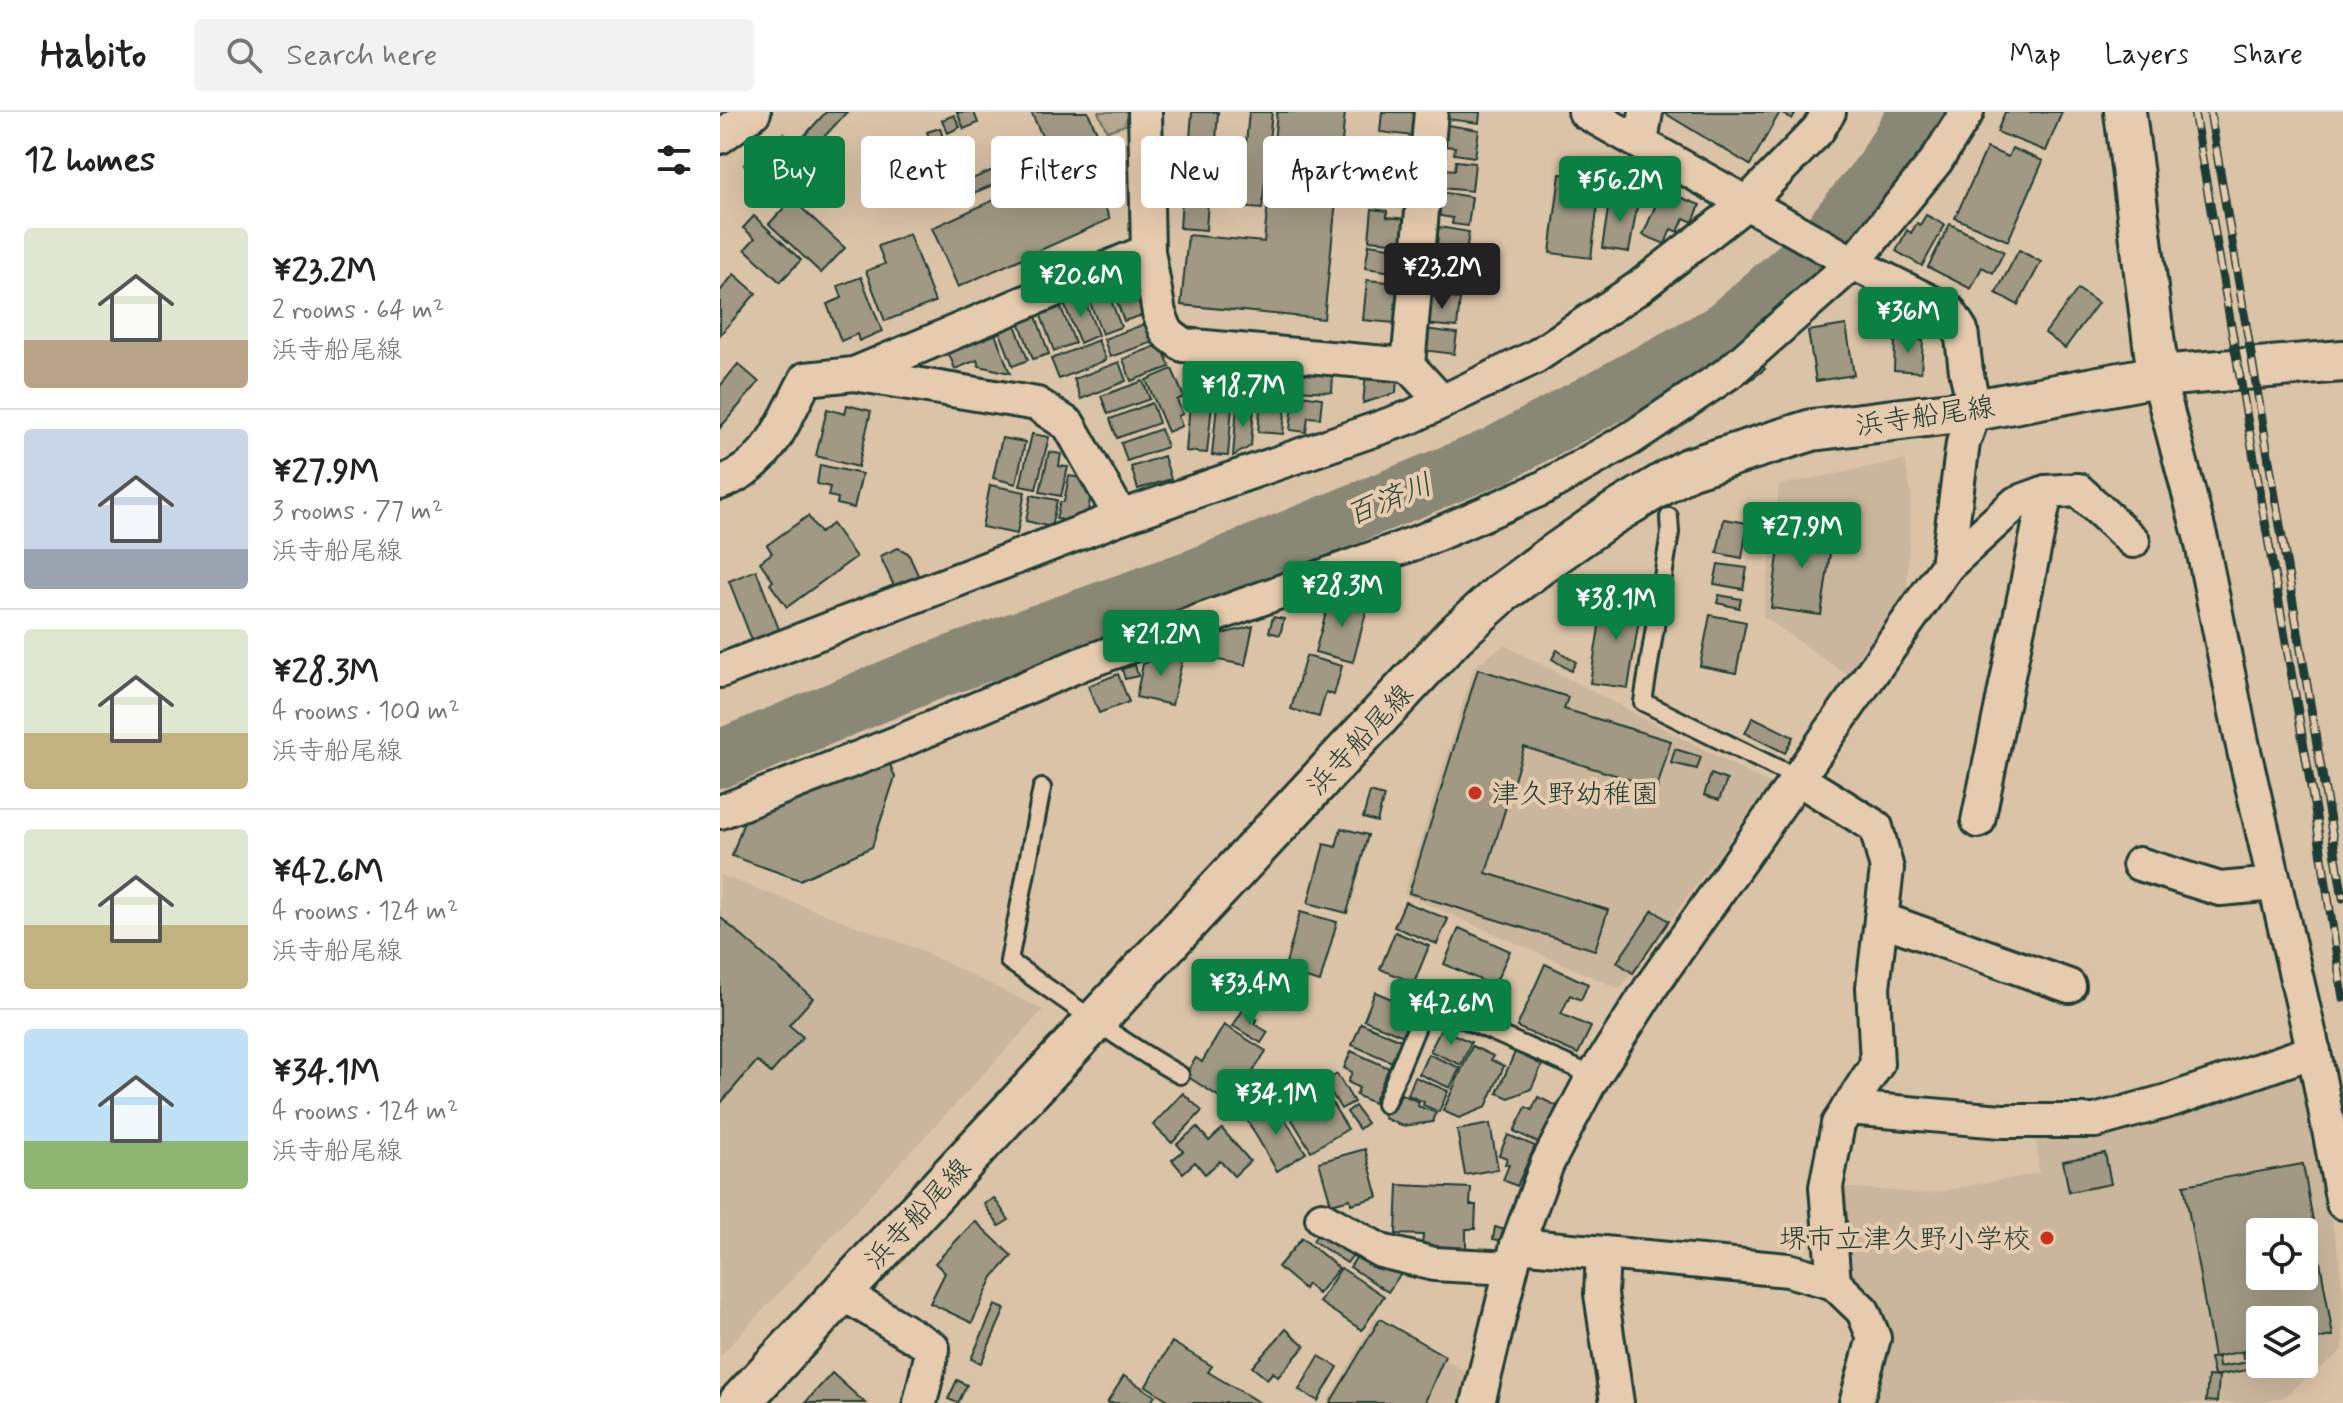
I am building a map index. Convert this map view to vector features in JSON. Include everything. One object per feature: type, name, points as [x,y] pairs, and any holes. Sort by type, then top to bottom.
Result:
[{"type":"street","points":[[720,137],[754,112]]},
{"type":"street","points":[[1145,112],[1148,251],[1159,313],[1167,333],[1183,345],[1408,365],[1442,402]]},
{"type":"street","points":[[1408,365],[1431,112]]},
{"type":"street","points":[[1585,112],[1644,127],[1752,204],[1846,259],[1949,311],[1961,330],[1975,410],[1963,443],[1947,566]]},
{"type":"street","points":[[720,671],[1121,517],[1411,417],[1535,357],[1638,288],[1752,204],[1818,130],[1829,112]]},
{"type":"street","points":[[720,812],[899,742],[1081,664],[1426,539],[1541,489],[1630,439],[1730,372],[1846,259],[1936,161],[1967,112]]},
{"type":"street","points":[[2125,112],[2158,376],[2201,539],[2242,742],[2314,1051],[2343,1203]]},
{"type":"street","points":[[854,374],[1148,251]]},
{"type":"street","name":"浜寺船尾線","points":[[739,1403],[1454,636],[1503,592],[1611,515],[1688,469],[1812,430],[1975,410],[2158,376],[2343,361]]},
{"type":"street","points":[[720,483],[736,477],[767,453],[806,379],[854,374],[1037,404],[1069,425],[1121,517]]},
{"type":"street","points":[[1478,1403],[1514,1256],[1547,1164],[1594,1076],[1653,984],[1947,566],[2016,503],[2046,492],[2078,490],[2133,541]]},
{"type":"street","points":[[1978,821],[2046,492]]},
{"type":"street","points":[[1797,778],[1876,827],[1887,869],[1873,987],[1877,1064],[1838,1124],[1826,1187],[1834,1283]]},
{"type":"street","points":[[2139,864],[2220,889],[2275,884]]},
{"type":"street","points":[[1881,919],[2069,986]]},
{"type":"street","points":[[1848,1108],[2002,1121],[2095,1121],[2171,1100],[2314,1051]]},
{"type":"street","points":[[1322,1218],[1381,1251],[1434,1264],[1514,1256],[1603,1253],[1788,1270],[1834,1283],[1863,1311],[1874,1338],[1856,1403]]},
{"type":"street","points":[[1603,1253],[1601,1294],[1617,1403]]},
{"type":"street","points":[[842,1293],[933,1348],[920,1403]]},
{"type":"lane","points":[[1669,517],[1670,533],[1643,702],[1797,778]]},
{"type":"lane","points":[[1042,788],[1009,961],[1129,1047],[1180,1075]]},
{"type":"lane","points":[[1404,993],[1594,1076]]},
{"type":"lane","points":[[1385,1104],[1427,1002]]},
{"type":"shaded area","points":[[1905,460],[1911,495],[1907,591],[1847,675],[1763,616],[1779,485]]},
{"type":"shaded area","points":[[1504,645],[1770,784],[1620,989],[1404,894],[1474,667]]},
{"type":"shaded area","points":[[720,875],[916,948],[1043,1010],[720,1356]]},
{"type":"shaded area","name":"堺市立津久野小学校","points":[[2301,1072],[2337,1246],[2343,1290],[2343,1350],[2318,1370],[2318,1306],[2246,1306],[2246,1378],[2307,1378],[2282,1398],[2258,1403],[1861,1403],[1873,1362],[1843,1273],[1833,1186],[1926,1194],[2039,1173],[2036,1132]]},
{"type":"shaded area","points":[[1376,1317],[1469,1374],[1461,1403],[1327,1403]]},
{"type":"green space","points":[[1098,112],[1128,112],[1128,124],[1107,131]]},
{"type":"building","points":[[826,112],[847,112],[825,136],[804,136]]},
{"type":"building","points":[[957,112],[974,112],[978,123],[964,129]]},
{"type":"building","points":[[1031,112],[1088,112],[1099,136],[1042,136]]},
{"type":"building","points":[[1192,112],[1218,112],[1216,136],[1190,136]]},
{"type":"building","points":[[1249,112],[1272,112],[1270,136],[1263,136],[1262,209],[1247,208]]},
{"type":"building","points":[[1277,112],[1345,112],[1343,136],[1275,136]]},
{"type":"building","points":[[1382,112],[1416,112],[1413,136],[1380,132]]},
{"type":"building","points":[[1447,112],[1480,112],[1479,123],[1446,119]]},
{"type":"building","points":[[1663,112],[1780,112],[1750,165]]},
{"type":"building","points":[[1780,112],[1796,112],[1792,119]]},
{"type":"building","points":[[2005,112],[2062,112],[2046,151],[1997,132]]},
{"type":"building","points":[[954,115],[960,127],[948,133],[942,120]]},
{"type":"building","points":[[1447,125],[1479,130],[1475,157],[1454,154],[1455,147],[1447,146]]},
{"type":"building","points":[[940,128],[942,136],[928,136],[927,132]]},
{"type":"building","points":[[1987,148],[2008,157],[2012,148],[2043,161],[2008,241],[1955,218]]},
{"type":"building","points":[[1456,161],[1475,163],[1472,191],[1447,188],[1447,169],[1455,170]]},
{"type":"building","points":[[991,171],[991,186],[975,192],[975,178]]},
{"type":"building","points":[[1560,174],[1601,179],[1591,258],[1550,253]]},
{"type":"building","points":[[1662,190],[1700,205],[1693,222],[1684,218],[1678,232],[1671,229],[1665,244],[1643,235]]},
{"type":"building","points":[[1447,193],[1472,197],[1468,226],[1452,224],[1453,218],[1435,215],[1436,208],[1447,208]]},
{"type":"building","points":[[1610,196],[1638,201],[1629,252],[1602,248]]},
{"type":"building","points":[[991,201],[991,208],[1105,208],[1110,219],[958,287],[932,228]]},
{"type":"building","points":[[784,208],[802,208],[845,248],[821,273],[769,224]]},
{"type":"building","points":[[1181,208],[1207,208],[1206,230],[1180,228]]},
{"type":"building","points":[[1267,208],[1335,208],[1324,319],[1181,305],[1188,235],[1264,242]]},
{"type":"building","points":[[1372,209],[1387,211],[1387,217],[1406,219],[1403,243],[1369,240]]},
{"type":"building","points":[[1926,215],[1945,225],[1922,266],[1896,251],[1907,230],[1911,233]]},
{"type":"building","points":[[754,216],[801,260],[780,282],[745,249],[755,238],[743,228]]},
{"type":"building","points":[[1950,224],[2004,252],[1993,273],[1982,267],[1971,289],[1928,267]]},
{"type":"building","points":[[1439,227],[1469,232],[1465,259],[1434,254]]},
{"type":"building","points":[[909,234],[935,302],[885,321],[866,271],[885,264],[878,246]]},
{"type":"building","points":[[1369,244],[1403,249],[1400,273],[1365,268]]},
{"type":"building","points":[[2019,250],[2041,262],[2018,305],[1996,293]]},
{"type":"building","points":[[1434,261],[1464,266],[1460,294],[1429,289]]},
{"type":"building","points":[[1139,270],[1149,313],[1124,321],[1109,280]]},
{"type":"building","points":[[734,274],[756,293],[720,335],[720,291]]},
{"type":"building","points":[[861,277],[882,331],[859,341],[857,334],[841,341],[827,304],[842,298],[838,286]]},
{"type":"building","points":[[1367,280],[1398,283],[1394,323],[1363,320]]},
{"type":"building","points":[[1105,284],[1121,327],[1102,334],[1086,292]]},
{"type":"building","points":[[2078,289],[2098,303],[2065,348],[2045,333]]},
{"type":"building","points":[[1427,295],[1460,299],[1457,327],[1423,324]]},
{"type":"building","points":[[1083,296],[1098,335],[1080,343],[1064,304]]},
{"type":"building","points":[[1060,305],[1075,343],[1054,351],[1040,313]]},
{"type":"building","points":[[1034,310],[1049,354],[1033,359],[1017,316]]},
{"type":"building","points":[[1013,319],[1028,360],[1013,366],[997,325]]},
{"type":"building","points":[[1153,321],[1159,340],[1110,357],[1104,339]]},
{"type":"building","points":[[991,323],[1010,373],[979,366],[977,360],[955,369],[944,341]]},
{"type":"building","points":[[1846,325],[1854,375],[1816,381],[1808,331]]},
{"type":"building","points":[[1424,329],[1457,333],[1454,354],[1422,350]]},
{"type":"building","points":[[1895,339],[1923,340],[1921,372],[1894,370]]},
{"type":"building","points":[[1098,340],[1106,360],[1059,379],[1051,359]]},
{"type":"building","points":[[1161,344],[1170,367],[1131,381],[1123,359]]},
{"type":"building","points":[[1759,361],[1765,369],[1748,382],[1742,375]]},
{"type":"building","points":[[1119,362],[1126,381],[1081,399],[1074,379]]},
{"type":"building","points":[[1193,362],[1222,364],[1220,398],[1191,396]]},
{"type":"building","points":[[1230,363],[1255,365],[1253,399],[1227,397]]},
{"type":"building","points":[[738,364],[759,382],[720,428],[720,386]]},
{"type":"building","points":[[1261,365],[1289,367],[1287,395],[1259,393]]},
{"type":"building","points":[[1296,365],[1320,367],[1319,373],[1333,374],[1332,392],[1294,390]]},
{"type":"building","points":[[1172,369],[1184,397],[1177,400],[1183,414],[1178,416],[1182,426],[1168,432],[1146,380]]},
{"type":"building","points":[[1366,374],[1397,377],[1396,393],[1363,403]]},
{"type":"building","points":[[1143,381],[1150,399],[1108,414],[1101,396]]},
{"type":"building","points":[[1294,394],[1322,398],[1320,418],[1308,417],[1306,432],[1290,430]]},
{"type":"building","points":[[1261,399],[1286,401],[1283,434],[1258,432]]},
{"type":"building","points":[[1152,403],[1159,423],[1117,438],[1110,419]]},
{"type":"building","points":[[1190,403],[1212,405],[1207,453],[1186,451]]},
{"type":"building","points":[[847,405],[871,411],[858,467],[816,456],[827,409],[845,414]]},
{"type":"building","points":[[1217,405],[1232,406],[1228,456],[1212,455]]},
{"type":"building","points":[[1237,405],[1254,407],[1251,446],[1233,456]]},
{"type":"building","points":[[1161,429],[1167,447],[1127,461],[1121,443]]},
{"type":"building","points":[[1032,434],[1049,437],[1036,489],[1020,486]]},
{"type":"building","points":[[1002,438],[1025,442],[1016,484],[993,478]]},
{"type":"building","points":[[1049,452],[1061,454],[1059,466],[1068,467],[1061,496],[1040,492]]},
{"type":"building","points":[[1164,456],[1171,479],[1138,489],[1131,467]]},
{"type":"building","points":[[820,465],[862,474],[854,508],[837,504],[838,498],[828,496],[830,487],[817,484]]},
{"type":"building","points":[[1069,476],[1080,478],[1091,494],[1088,511],[1071,521],[1056,519],[1060,502],[1064,502]]},
{"type":"building","points":[[990,485],[1025,492],[1017,534],[982,527]]},
{"type":"building","points":[[1031,495],[1057,500],[1051,527],[1026,521]]},
{"type":"building","points":[[808,516],[820,533],[832,524],[856,557],[787,607],[770,584],[773,581],[760,562],[772,553],[767,545]]},
{"type":"building","points":[[1724,519],[1748,523],[1742,558],[1717,553]]},
{"type":"building","points":[[1782,526],[1833,533],[1821,615],[1771,608]]},
{"type":"building","points":[[898,548],[908,553],[919,577],[895,588],[880,556]]},
{"type":"building","points":[[1718,564],[1747,568],[1743,589],[1714,584]]},
{"type":"building","points":[[756,570],[782,637],[755,648],[729,581]]},
{"type":"building","points":[[1331,595],[1368,605],[1353,662],[1315,652]]},
{"type":"building","points":[[1719,595],[1741,599],[1739,608],[1717,603]]},
{"type":"building","points":[[1604,596],[1642,601],[1628,688],[1590,683]]},
{"type":"building","points":[[1710,615],[1746,622],[1736,673],[1700,666]]},
{"type":"building","points":[[1273,617],[1284,619],[1280,635],[1269,632]]},
{"type":"building","points":[[1253,626],[1245,665],[1213,659],[1218,635]]},
{"type":"building","points":[[1174,650],[1184,653],[1172,705],[1136,697],[1143,664]]},
{"type":"building","points":[[1557,650],[1576,662],[1571,671],[1552,659]]},
{"type":"building","points":[[1306,656],[1342,666],[1334,695],[1326,692],[1319,717],[1291,709]]},
{"type":"building","points":[[1135,665],[1138,676],[1125,679],[1122,669]]},
{"type":"building","points":[[1478,669],[1568,697],[1564,709],[1671,741],[1657,788],[1524,747],[1486,873],[1608,910],[1595,950],[1409,893]]},
{"type":"building","points":[[1118,674],[1129,702],[1099,713],[1088,686]]},
{"type":"building","points":[[1753,717],[1793,737],[1785,753],[1745,733]]},
{"type":"building","points":[[1675,749],[1701,757],[1697,769],[1671,763]]},
{"type":"building","points":[[889,762],[895,777],[872,847],[800,880],[732,856],[745,818]]},
{"type":"building","points":[[1711,774],[1727,780],[1719,800],[1704,795]]},
{"type":"building","points":[[1370,792],[1384,796],[1377,822],[1363,818]]},
{"type":"building","points":[[1341,828],[1368,835],[1347,913],[1308,903],[1324,844],[1336,847]]},
{"type":"building","points":[[1405,902],[1448,919],[1437,944],[1394,927]]},
{"type":"building","points":[[1653,910],[1669,921],[1633,973],[1617,962]]},
{"type":"building","points":[[1300,912],[1337,922],[1320,982],[1299,976],[1300,971],[1285,967]]},
{"type":"building","points":[[720,917],[813,998],[789,1025],[803,1037],[771,1073],[757,1061],[720,1104]]},
{"type":"building","points":[[1459,928],[1510,951],[1494,986],[1444,964]]},
{"type":"building","points":[[1395,932],[1429,946],[1414,983],[1380,969]]},
{"type":"building","points":[[1545,964],[1588,984],[1581,1000],[1570,995],[1561,1014],[1591,1027],[1578,1054],[1517,1027]]},
{"type":"building","points":[[1375,992],[1394,1000],[1391,1005],[1413,1014],[1404,1036],[1364,1020]]},
{"type":"building","points":[[1243,1010],[1257,1019],[1254,1024],[1268,1032],[1261,1043],[1233,1026]]},
{"type":"building","points":[[1361,1023],[1401,1040],[1392,1062],[1352,1045]]},
{"type":"building","points":[[1224,1025],[1266,1051],[1232,1105],[1185,1075],[1196,1058],[1202,1062]]},
{"type":"building","points":[[1441,1029],[1471,1042],[1461,1065],[1430,1051]]},
{"type":"building","points":[[1472,1046],[1493,1056],[1491,1060],[1504,1066],[1486,1107],[1459,1118],[1443,1111]]},
{"type":"building","points":[[1351,1051],[1389,1068],[1373,1103],[1356,1095],[1359,1088],[1348,1082],[1352,1072],[1344,1068]]},
{"type":"building","points":[[1515,1052],[1542,1065],[1531,1089],[1509,1098],[1497,1093]]},
{"type":"building","points":[[1428,1054],[1460,1068],[1450,1088],[1419,1074]]},
{"type":"building","points":[[1337,1074],[1354,1102],[1341,1109],[1325,1082]]},
{"type":"building","points":[[1415,1077],[1448,1091],[1439,1112],[1408,1095]]},
{"type":"building","points":[[1324,1090],[1348,1129],[1311,1151],[1288,1113]]},
{"type":"building","points":[[1183,1093],[1202,1111],[1172,1143],[1153,1125]]},
{"type":"building","points":[[1401,1094],[1419,1102],[1418,1106],[1436,1113],[1433,1122],[1402,1126],[1384,1118],[1390,1104],[1396,1107]]},
{"type":"building","points":[[1538,1097],[1557,1106],[1540,1144],[1514,1131],[1526,1107],[1532,1110]]},
{"type":"building","points":[[1275,1103],[1306,1153],[1277,1171],[1247,1120]]},
{"type":"building","points":[[1355,1106],[1367,1123],[1359,1129],[1347,1112]]},
{"type":"building","points":[[1490,1124],[1498,1169],[1465,1175],[1457,1130]]},
{"type":"building","points":[[1197,1127],[1209,1141],[1222,1129],[1250,1161],[1234,1176],[1220,1161],[1205,1174],[1195,1162],[1183,1173],[1172,1160],[1183,1151],[1177,1144]]},
{"type":"building","points":[[1508,1135],[1535,1146],[1517,1186],[1503,1180],[1509,1165],[1505,1164],[1507,1158],[1499,1155]]},
{"type":"building","points":[[1365,1149],[1378,1197],[1351,1204],[1350,1199],[1331,1204],[1319,1162]]},
{"type":"building","points":[[2105,1153],[2111,1184],[2069,1192],[2063,1161]]},
{"type":"building","points":[[2303,1164],[2312,1218],[2246,1218],[2246,1290],[2318,1290],[2318,1250],[2333,1336],[2318,1339],[2318,1306],[2246,1306],[2246,1351],[2214,1357],[2184,1185]]},
{"type":"building","points":[[1398,1185],[1471,1188],[1470,1205],[1476,1205],[1475,1229],[1466,1229],[1466,1248],[1422,1246],[1423,1235],[1396,1234]]},
{"type":"building","points":[[994,1198],[1009,1220],[999,1226],[984,1204]]},
{"type":"building","points":[[975,1221],[1012,1256],[993,1277],[972,1323],[930,1303],[945,1273],[935,1263]]},
{"type":"building","points":[[1324,1224],[1359,1247],[1347,1263],[1313,1241]]},
{"type":"building","points":[[1495,1227],[1505,1230],[1503,1241],[1493,1239]]},
{"type":"building","points":[[1302,1238],[1339,1268],[1318,1294],[1307,1284],[1304,1289],[1278,1267]]},
{"type":"building","points":[[1359,1253],[1402,1272],[1388,1292],[1350,1267]]},
{"type":"building","points":[[1341,1268],[1384,1296],[1362,1330],[1319,1302]]},
{"type":"building","points":[[995,1305],[1005,1309],[981,1363],[971,1359]]},
{"type":"building","points":[[1380,1319],[1445,1356],[1425,1402],[1432,1403],[1330,1403]]},
{"type":"building","points":[[1286,1329],[1305,1346],[1278,1377],[1273,1372],[1267,1379],[1252,1367]]},
{"type":"building","points":[[1172,1342],[1212,1366],[1208,1372],[1260,1403],[1173,1403],[1146,1386]]},
{"type":"building","points":[[1319,1356],[1338,1367],[1318,1401],[1299,1390]]},
{"type":"building","points":[[2218,1357],[2219,1367],[2246,1362],[2246,1370],[2214,1376],[2210,1358]]},
{"type":"building","points":[[832,1373],[865,1403],[805,1403]]},
{"type":"building","points":[[1124,1376],[1155,1396],[1150,1403],[1107,1403]]},
{"type":"building","points":[[2208,1376],[2219,1377],[2217,1402],[2206,1401]]},
{"type":"building","points":[[957,1380],[967,1385],[958,1403],[948,1399]]},
{"type":"waterway","name":"百済川","points":[[720,759],[930,672],[1200,576],[1495,456],[1722,333],[1822,246],[1884,170],[1917,112]]},
{"type":"railway","points":[[2194,112],[2315,810],[2343,998]]},
{"type":"railway","points":[[2210,112],[2343,898]]},
{"type":"place","name":"津久野幼稚園","points":[[1475,793]]},
{"type":"place","name":"堺市立津久野小学校","points":[[2047,1238]]}]
